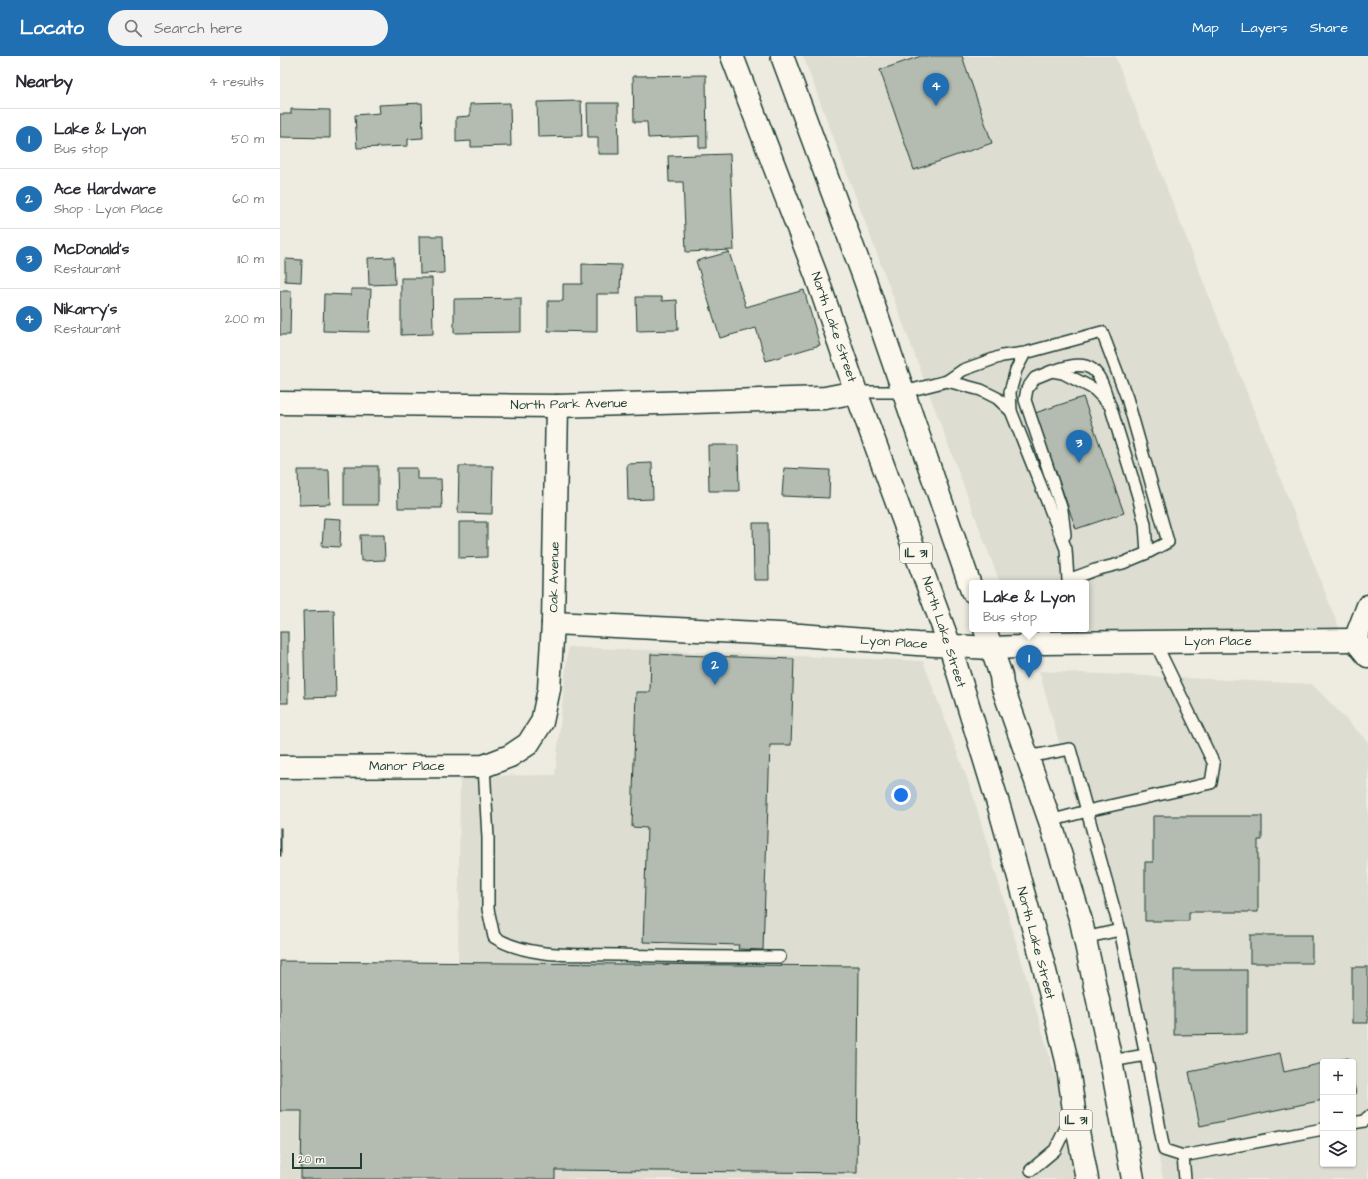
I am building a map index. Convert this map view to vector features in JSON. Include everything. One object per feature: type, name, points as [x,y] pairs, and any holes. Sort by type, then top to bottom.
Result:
[{"type":"main road","name":"North Lake Street","points":[[732,56],[816,275],[856,392],[950,646],[1000,810],[1043,963],[1067,1061],[1074,1110],[1087,1179]]},
{"type":"main road","points":[[782,56],[862,273],[969,582]]},
{"type":"main road","name":"North Park Avenue","points":[[280,403],[557,406],[825,398],[856,392]]},
{"type":"main road","name":"Oak Avenue","points":[[528,744],[542,722],[549,689],[553,623],[557,406]]},
{"type":"main road","points":[[1362,648],[1368,606]]},
{"type":"main road","name":"Lyon Place","points":[[553,623],[800,635],[950,646],[988,638],[1018,647],[1043,636],[1155,642],[1362,648]]},
{"type":"main road","points":[[988,638],[1002,685],[1050,821],[1081,921],[1111,1061],[1133,1179]]},
{"type":"main road","name":"Manor Place","points":[[280,767],[484,766],[510,756],[528,744]]},
{"type":"lane","points":[[856,392],[904,392],[947,381],[963,370],[1002,356],[1025,353],[1102,332],[1127,398],[1168,542],[1123,563],[1095,570],[1070,580]]},
{"type":"lane","points":[[1025,353],[1016,370],[1010,392],[1011,411],[1066,549]]},
{"type":"lane","points":[[1068,580],[1062,510],[1025,400],[1027,389],[1035,378],[1068,366],[1083,365],[1092,368],[1098,375],[1104,387],[1138,496],[1145,524],[1147,553]]},
{"type":"lane","points":[[1052,372],[1063,373],[1094,389],[1110,405]]},
{"type":"lane","points":[[947,381],[981,390],[997,398],[1011,411]]},
{"type":"lane","points":[[1050,821],[1087,811],[1212,783],[1214,764],[1155,642]]},
{"type":"lane","points":[[1027,757],[1070,749],[1120,930],[1164,1150],[1183,1156],[1320,1130]]},
{"type":"lane","points":[[484,766],[488,838],[488,908],[494,936],[504,943],[524,949],[560,955],[780,957]]},
{"type":"lane","points":[[1084,938],[1120,930]]},
{"type":"lane","points":[[1111,1061],[1146,1055]]},
{"type":"lane","points":[[1031,1170],[1055,1150],[1074,1110]]},
{"type":"lane","points":[[1356,1122],[1364,1121],[1368,1117]]},
{"type":"lane","points":[[1183,1156],[1185,1179]]},
{"type":"shaded area","points":[[803,56],[1115,56],[1341,633],[1018,633],[1089,632],[1089,580],[999,580]]},
{"type":"shaded area","points":[[568,647],[923,661],[972,792],[1068,1119],[1078,1179],[280,1179],[280,961],[458,962],[460,776],[555,775]]},
{"type":"shaded area","points":[[1039,671],[1312,684],[1368,742],[1368,1179],[1163,1179],[1116,945]]},
{"type":"building","points":[[921,56],[962,56],[992,143],[914,170],[880,70]]},
{"type":"building","points":[[706,75],[707,148],[699,148],[699,136],[648,138],[647,122],[634,122],[633,76]]},
{"type":"building","points":[[581,101],[582,136],[538,137],[537,102]]},
{"type":"building","points":[[422,103],[423,138],[408,139],[408,146],[357,148],[355,115],[380,113],[379,105]]},
{"type":"building","points":[[510,103],[511,146],[471,147],[471,141],[456,142],[456,117],[470,116],[470,104]]},
{"type":"building","points":[[587,103],[618,103],[619,154],[598,154],[598,137],[588,137]]},
{"type":"building","points":[[291,109],[330,110],[330,138],[280,137],[280,114],[291,114]]},
{"type":"building","points":[[730,154],[734,250],[686,252],[683,182],[669,182],[668,156]]},
{"type":"building","points":[[419,236],[443,236],[444,273],[420,274]]},
{"type":"building","points":[[729,252],[746,307],[804,290],[820,345],[766,361],[756,328],[720,338],[696,261]]},
{"type":"building","points":[[394,257],[395,284],[369,285],[368,258]]},
{"type":"building","points":[[285,259],[302,260],[301,282],[285,281]]},
{"type":"building","points":[[582,264],[621,265],[620,294],[597,294],[597,332],[548,331],[548,301],[563,301],[563,284],[582,284]]},
{"type":"building","points":[[401,278],[432,278],[433,334],[401,335]]},
{"type":"building","points":[[351,289],[371,289],[369,332],[323,331],[324,294],[351,295]]},
{"type":"building","points":[[280,291],[291,291],[290,335],[280,335]]},
{"type":"building","points":[[636,297],[662,297],[662,301],[677,300],[678,330],[637,331]]},
{"type":"building","points":[[521,298],[521,332],[454,333],[454,299]]},
{"type":"building","points":[[1083,397],[1124,513],[1076,529],[1035,413]]},
{"type":"building","points":[[708,445],[738,445],[739,491],[709,491]]},
{"type":"building","points":[[652,463],[653,499],[628,500],[627,464]]},
{"type":"building","points":[[344,466],[378,466],[378,505],[344,505]]},
{"type":"building","points":[[459,466],[493,466],[492,514],[458,513]]},
{"type":"building","points":[[397,468],[417,468],[417,479],[441,479],[442,508],[398,508]]},
{"type":"building","points":[[784,468],[830,470],[829,498],[782,496]]},
{"type":"building","points":[[298,470],[329,470],[330,504],[299,505]]},
{"type":"building","points":[[324,518],[341,519],[340,547],[322,546]]},
{"type":"building","points":[[459,522],[487,522],[487,557],[459,558]]},
{"type":"building","points":[[753,523],[768,523],[769,580],[754,580]]},
{"type":"building","points":[[360,535],[384,535],[385,560],[361,561]]},
{"type":"building","points":[[334,610],[336,697],[305,698],[303,611]]},
{"type":"building","points":[[280,632],[288,632],[288,703],[280,703]]},
{"type":"building","points":[[651,654],[794,659],[791,745],[770,745],[763,950],[738,949],[739,945],[643,942],[647,828],[632,827],[636,692],[650,692]]},
{"type":"building","points":[[1153,816],[1262,816],[1262,840],[1258,840],[1258,912],[1189,912],[1189,921],[1145,921],[1145,862],[1153,862]]},
{"type":"building","points":[[281,828],[281,856],[280,856]]},
{"type":"building","points":[[1250,935],[1312,935],[1312,963],[1250,963]]},
{"type":"building","points":[[280,961],[859,966],[857,1173],[555,1170],[555,1179],[301,1179],[302,1111],[280,1111]]},
{"type":"building","points":[[1352,967],[1368,967],[1368,1023],[1352,1023]]},
{"type":"building","points":[[1174,970],[1247,970],[1247,1034],[1174,1035]]},
{"type":"building","points":[[1280,1053],[1284,1072],[1320,1064],[1320,1101],[1200,1126],[1189,1072]]},
{"type":"place","name":"Nikarry's","points":[[936,106]]},
{"type":"place","name":"McDonald's","points":[[1079,463]]},
{"type":"place","name":"Lake & Lyon","points":[[1029,678]]},
{"type":"place","name":"Ace Hardware","points":[[715,685]]}]
